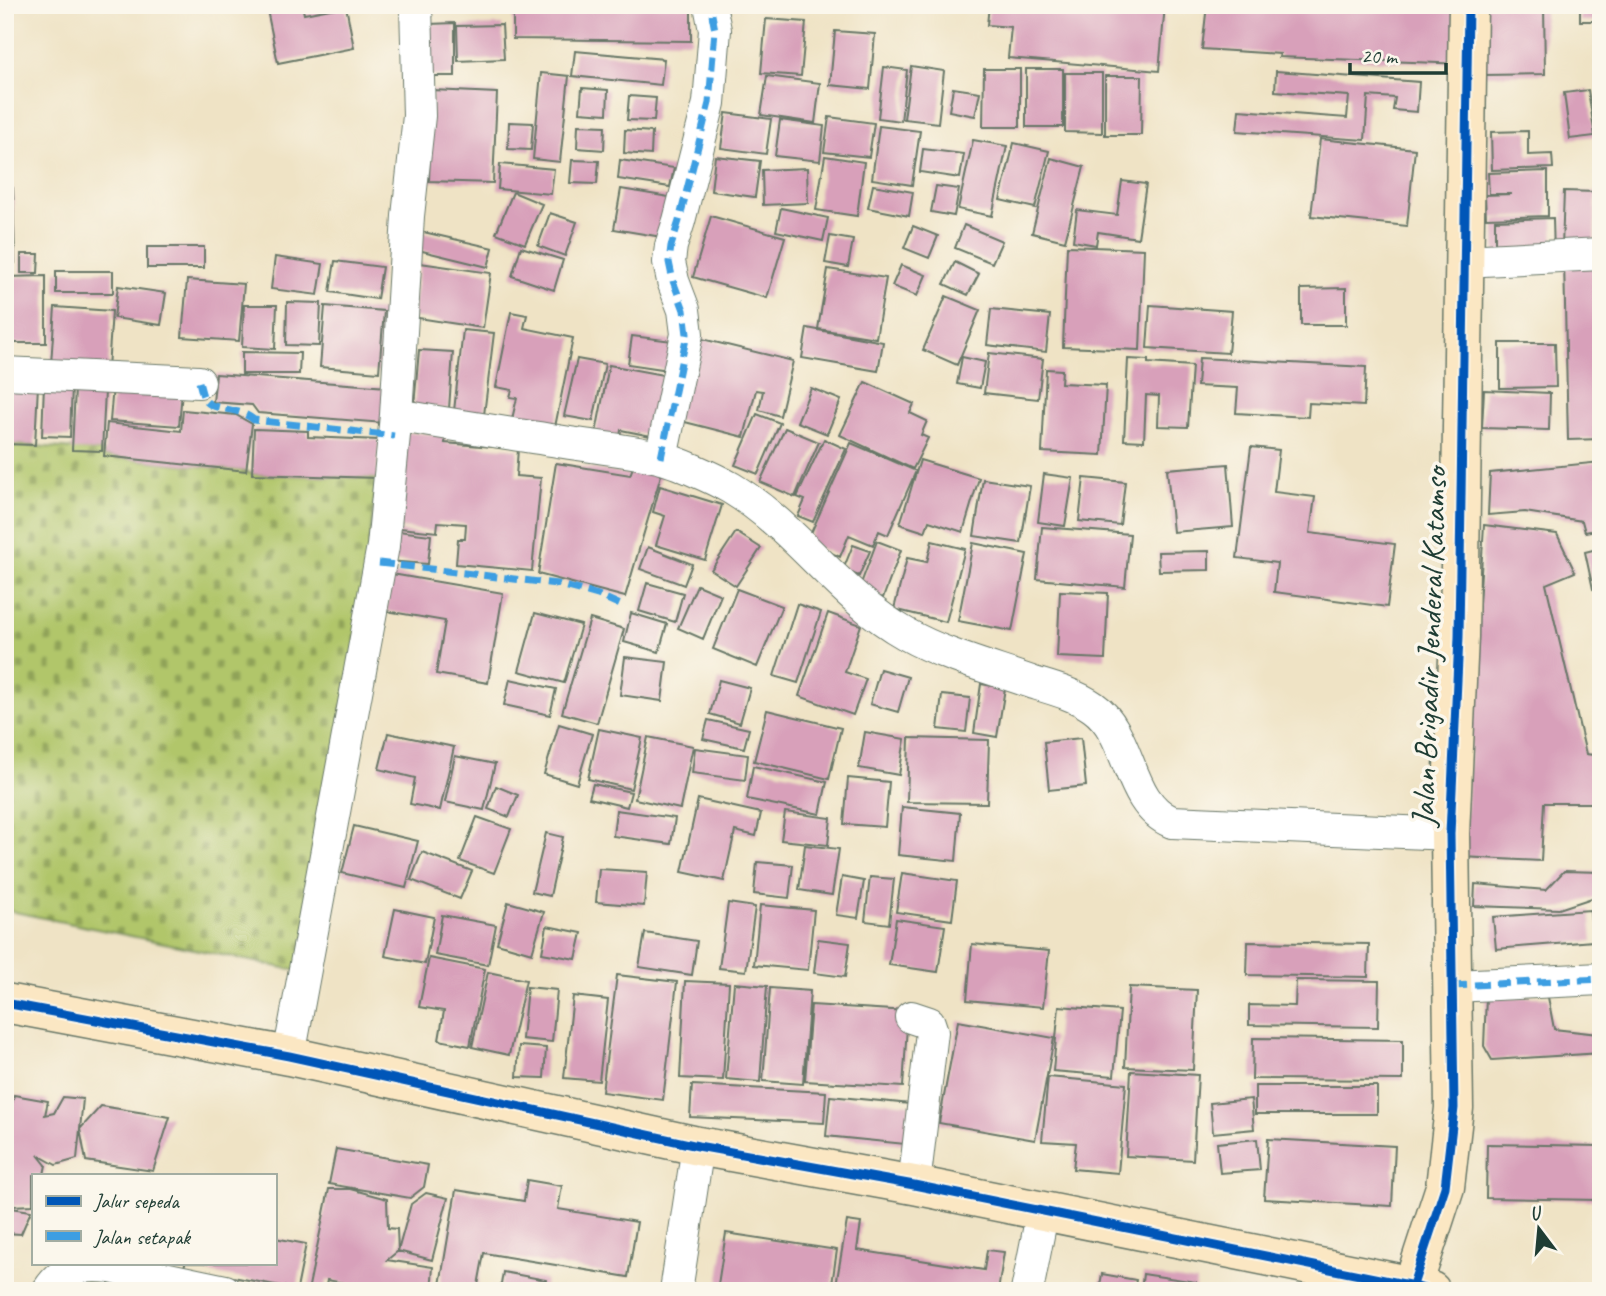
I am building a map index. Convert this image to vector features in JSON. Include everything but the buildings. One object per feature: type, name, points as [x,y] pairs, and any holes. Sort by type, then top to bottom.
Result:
[{"type":"street","points":[[289,1056],[383,546],[396,415],[408,216],[419,116],[416,5]]},
{"type":"street","points":[[661,458],[687,334],[684,310],[669,262],[709,103],[715,30],[710,5]]},
{"type":"street","name":"Jalan Brigadir Jenderal Katamso","points":[[1419,1289],[1445,1187],[1454,1108],[1450,834],[1459,637],[1468,5]]},
{"type":"street","points":[[1463,261],[1601,254]]},
{"type":"street","points":[[5,373],[199,382]]},
{"type":"street","points":[[396,415],[661,458],[729,487],[767,513],[806,548],[853,597],[887,624],[924,644],[1068,694],[1091,706],[1105,717],[1140,789],[1155,813],[1172,822],[1450,834]]},
{"type":"street","points":[[1453,986],[1601,979]]},
{"type":"street","points":[[5,1003],[289,1056],[698,1146],[1043,1210],[1419,1289]]},
{"type":"street","points":[[911,1017],[926,1021],[932,1032],[914,1185]]},
{"type":"street","points":[[676,1291],[698,1146]]},
{"type":"street","points":[[1027,1291],[1043,1210]]},
{"type":"street","points":[[48,1291],[67,1270],[93,1265],[225,1291]]},
{"type":"green space","points":[[5,444],[102,451],[104,456],[246,471],[252,474],[377,478],[318,975],[5,910]]},
{"type":"marked path","points":[[661,458],[687,334],[684,310],[669,262],[709,103],[715,30],[710,5]]},
{"type":"marked path","points":[[199,382],[204,398],[211,405],[242,413],[254,420],[394,436]]},
{"type":"marked path","points":[[379,563],[557,584],[598,595],[625,607]]},
{"type":"marked path","points":[[1453,986],[1601,979]]},
{"type":"cycle path","points":[[1411,1291],[1445,1187],[1454,1108],[1450,834],[1459,637],[1468,5]]},
{"type":"cycle path","points":[[5,1003],[289,1056],[698,1146],[914,1185],[1431,1291]]}]
